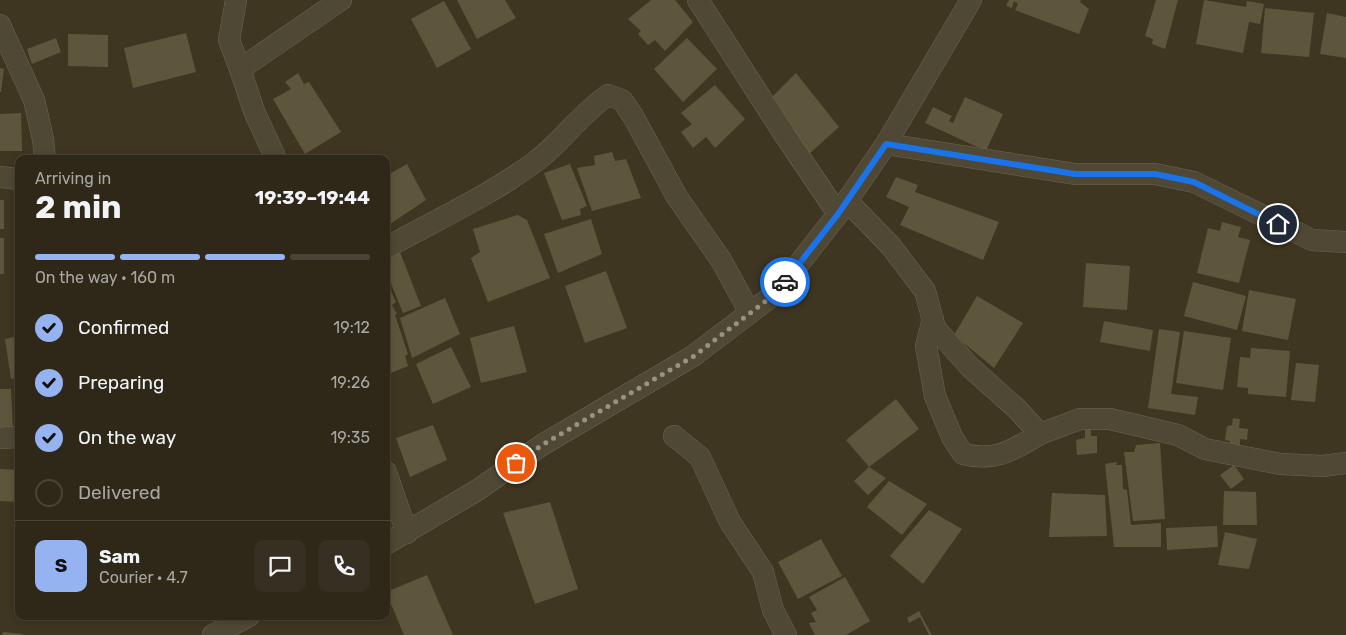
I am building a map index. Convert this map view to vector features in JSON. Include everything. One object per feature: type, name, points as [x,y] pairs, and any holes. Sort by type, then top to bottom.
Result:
[{"type":"street","points":[[236,0],[229,40],[254,111],[274,155]]},
{"type":"street","points":[[240,69],[341,0]]},
{"type":"street","points":[[698,0],[784,134],[842,207],[890,245],[925,291],[935,328],[970,367],[1040,434]]},
{"type":"street","points":[[390,542],[476,491],[542,445],[694,356],[775,294],[842,207],[886,144],[971,0]]},
{"type":"street","points":[[0,25],[34,100],[45,155]]},
{"type":"street","points":[[390,246],[515,176],[537,160],[588,109],[608,95],[622,100],[633,116],[677,197],[721,260],[750,313]]},
{"type":"street","points":[[886,144],[1075,174],[1155,174],[1194,182],[1312,240],[1346,242]]},
{"type":"street","points":[[0,177],[15,179]]},
{"type":"street","points":[[933,319],[926,346],[935,396],[952,437],[963,454],[981,458],[1008,453],[1040,434],[1080,419],[1110,419],[1178,435],[1205,449],[1280,464],[1323,466],[1346,462]]},
{"type":"street","points":[[674,436],[700,457],[730,522],[762,572],[773,610],[786,635]]},
{"type":"street","points":[[0,438],[15,437]]},
{"type":"street","points":[[390,484],[407,533]]},
{"type":"street","points":[[213,635],[240,623]]},
{"type":"building","points":[[457,0],[505,0],[516,18],[477,39]]},
{"type":"building","points":[[651,0],[675,0],[693,22],[665,51],[655,40],[648,45],[638,34],[641,31],[628,19]]},
{"type":"building","points":[[1009,0],[1081,0],[1080,2],[1089,9],[1079,34],[1015,10],[1018,4],[1014,1],[1012,8],[1006,6]]},
{"type":"building","points":[[1156,0],[1178,0],[1165,49],[1152,44],[1153,39],[1145,36]]},
{"type":"building","points":[[1204,0],[1246,7],[1247,1],[1264,4],[1260,24],[1249,22],[1243,53],[1196,44]]},
{"type":"building","points":[[444,1],[471,49],[437,68],[411,19]]},
{"type":"building","points":[[1265,8],[1314,13],[1309,57],[1261,53]]},
{"type":"building","points":[[1327,13],[1346,17],[1346,58],[1320,54]]},
{"type":"building","points":[[186,33],[196,72],[133,88],[124,48]]},
{"type":"building","points":[[68,34],[108,35],[108,67],[68,66]]},
{"type":"building","points":[[56,38],[61,52],[32,64],[27,49]]},
{"type":"building","points":[[687,38],[717,69],[683,102],[654,69]]},
{"type":"building","points":[[0,68],[4,69],[1,92],[0,92]]},
{"type":"building","points":[[298,73],[304,84],[309,82],[341,132],[305,154],[273,99],[291,89],[285,82]]},
{"type":"building","points":[[796,73],[839,127],[809,154],[767,102]]},
{"type":"building","points":[[715,85],[745,119],[715,148],[706,137],[693,148],[681,132],[692,124],[681,113]]},
{"type":"building","points":[[965,97],[1003,114],[986,151],[925,123],[933,107],[952,116],[949,121],[953,123]]},
{"type":"building","points":[[21,113],[22,151],[0,151],[0,114]]},
{"type":"building","points":[[612,152],[615,161],[626,159],[641,198],[592,211],[577,168],[595,165],[594,156]]},
{"type":"building","points":[[407,164],[426,200],[390,224],[390,174]]},
{"type":"building","points":[[570,164],[587,206],[580,209],[581,215],[562,220],[544,173]]},
{"type":"building","points":[[896,177],[918,185],[915,192],[999,222],[983,260],[900,225],[909,207],[886,197]]},
{"type":"building","points":[[0,200],[4,200],[4,229],[0,229]]},
{"type":"building","points":[[518,215],[527,220],[550,278],[488,302],[471,258],[480,252],[473,229]]},
{"type":"building","points":[[591,219],[602,254],[558,273],[544,234]]},
{"type":"building","points":[[1222,222],[1241,227],[1238,237],[1250,240],[1239,283],[1197,273],[1208,228],[1220,231]]},
{"type":"building","points":[[0,238],[4,238],[4,274],[0,274]]},
{"type":"building","points":[[400,252],[421,306],[403,313],[390,281],[390,256]]},
{"type":"building","points":[[1086,263],[1130,266],[1127,310],[1083,307]]},
{"type":"building","points":[[606,271],[627,328],[585,343],[565,286]]},
{"type":"building","points":[[1193,282],[1246,296],[1237,330],[1184,316]]},
{"type":"building","points":[[390,289],[396,302],[392,305],[397,314],[395,315],[408,354],[405,356],[408,366],[390,373]]},
{"type":"building","points":[[1249,290],[1296,299],[1288,340],[1242,331]]},
{"type":"building","points":[[977,296],[1023,323],[994,368],[954,335]]},
{"type":"building","points":[[445,298],[460,334],[412,358],[400,318]]},
{"type":"building","points":[[1104,321],[1153,330],[1150,351],[1100,342]]},
{"type":"building","points":[[514,326],[527,372],[481,383],[470,338]]},
{"type":"building","points":[[1159,329],[1180,332],[1171,394],[1198,397],[1195,415],[1148,408]]},
{"type":"building","points":[[1184,331],[1231,338],[1223,390],[1176,383]]},
{"type":"building","points":[[15,337],[15,378],[11,379],[5,339]]},
{"type":"building","points":[[451,347],[471,387],[433,404],[416,364]]},
{"type":"building","points":[[1251,348],[1290,351],[1286,397],[1248,394],[1248,388],[1237,387],[1240,357],[1250,358]]},
{"type":"building","points":[[1296,363],[1319,365],[1315,402],[1291,400]]},
{"type":"building","points":[[0,389],[11,389],[13,429],[0,430]]},
{"type":"building","points":[[896,399],[919,429],[869,467],[846,440]]},
{"type":"building","points":[[1233,418],[1240,419],[1239,428],[1248,429],[1247,440],[1240,439],[1240,446],[1230,445],[1230,441],[1225,440],[1227,426],[1232,425]]},
{"type":"building","points":[[433,425],[447,460],[410,477],[396,438]]},
{"type":"building","points":[[1091,429],[1091,436],[1097,436],[1097,453],[1077,455],[1076,440],[1085,438],[1085,430]]},
{"type":"building","points":[[1160,443],[1165,519],[1133,521],[1124,452],[1134,452],[1136,445]]},
{"type":"building","points":[[1117,462],[1116,465],[1122,465],[1123,489],[1127,490],[1131,525],[1161,523],[1161,547],[1114,547],[1105,464]]},
{"type":"building","points":[[1234,465],[1244,479],[1231,489],[1220,475]]},
{"type":"building","points":[[869,467],[886,478],[868,495],[854,481]]},
{"type":"building","points":[[0,469],[15,470],[15,502],[0,501]]},
{"type":"building","points":[[889,481],[927,504],[902,535],[867,507]]},
{"type":"building","points":[[1224,491],[1256,492],[1257,525],[1223,525]]},
{"type":"building","points":[[1052,493],[1105,495],[1107,536],[1049,537]]},
{"type":"building","points":[[550,502],[578,589],[535,604],[503,513]]},
{"type":"building","points":[[929,510],[962,529],[923,584],[890,556]]},
{"type":"building","points":[[1217,526],[1218,547],[1167,550],[1166,528]]},
{"type":"building","points":[[1225,532],[1257,539],[1249,569],[1218,565]]},
{"type":"building","points":[[821,539],[842,576],[798,599],[778,562]]},
{"type":"building","points":[[427,575],[453,635],[404,635],[390,602],[390,590]]},
{"type":"building","points":[[845,577],[870,621],[846,635],[815,635],[809,623],[816,622],[811,613],[817,610],[809,597]]},
{"type":"building","points":[[919,611],[932,635],[929,635],[920,617],[909,623],[907,618]]},
{"type":"building","points":[[3,632],[23,634],[23,635],[2,635]]},
{"type":"way so far","points":[[516,463],[542,445],[694,356],[775,294],[785,282]]},
{"type":"route","points":[[785,282],[838,214],[886,144],[1075,174],[1155,174],[1194,182],[1278,224]]}]
